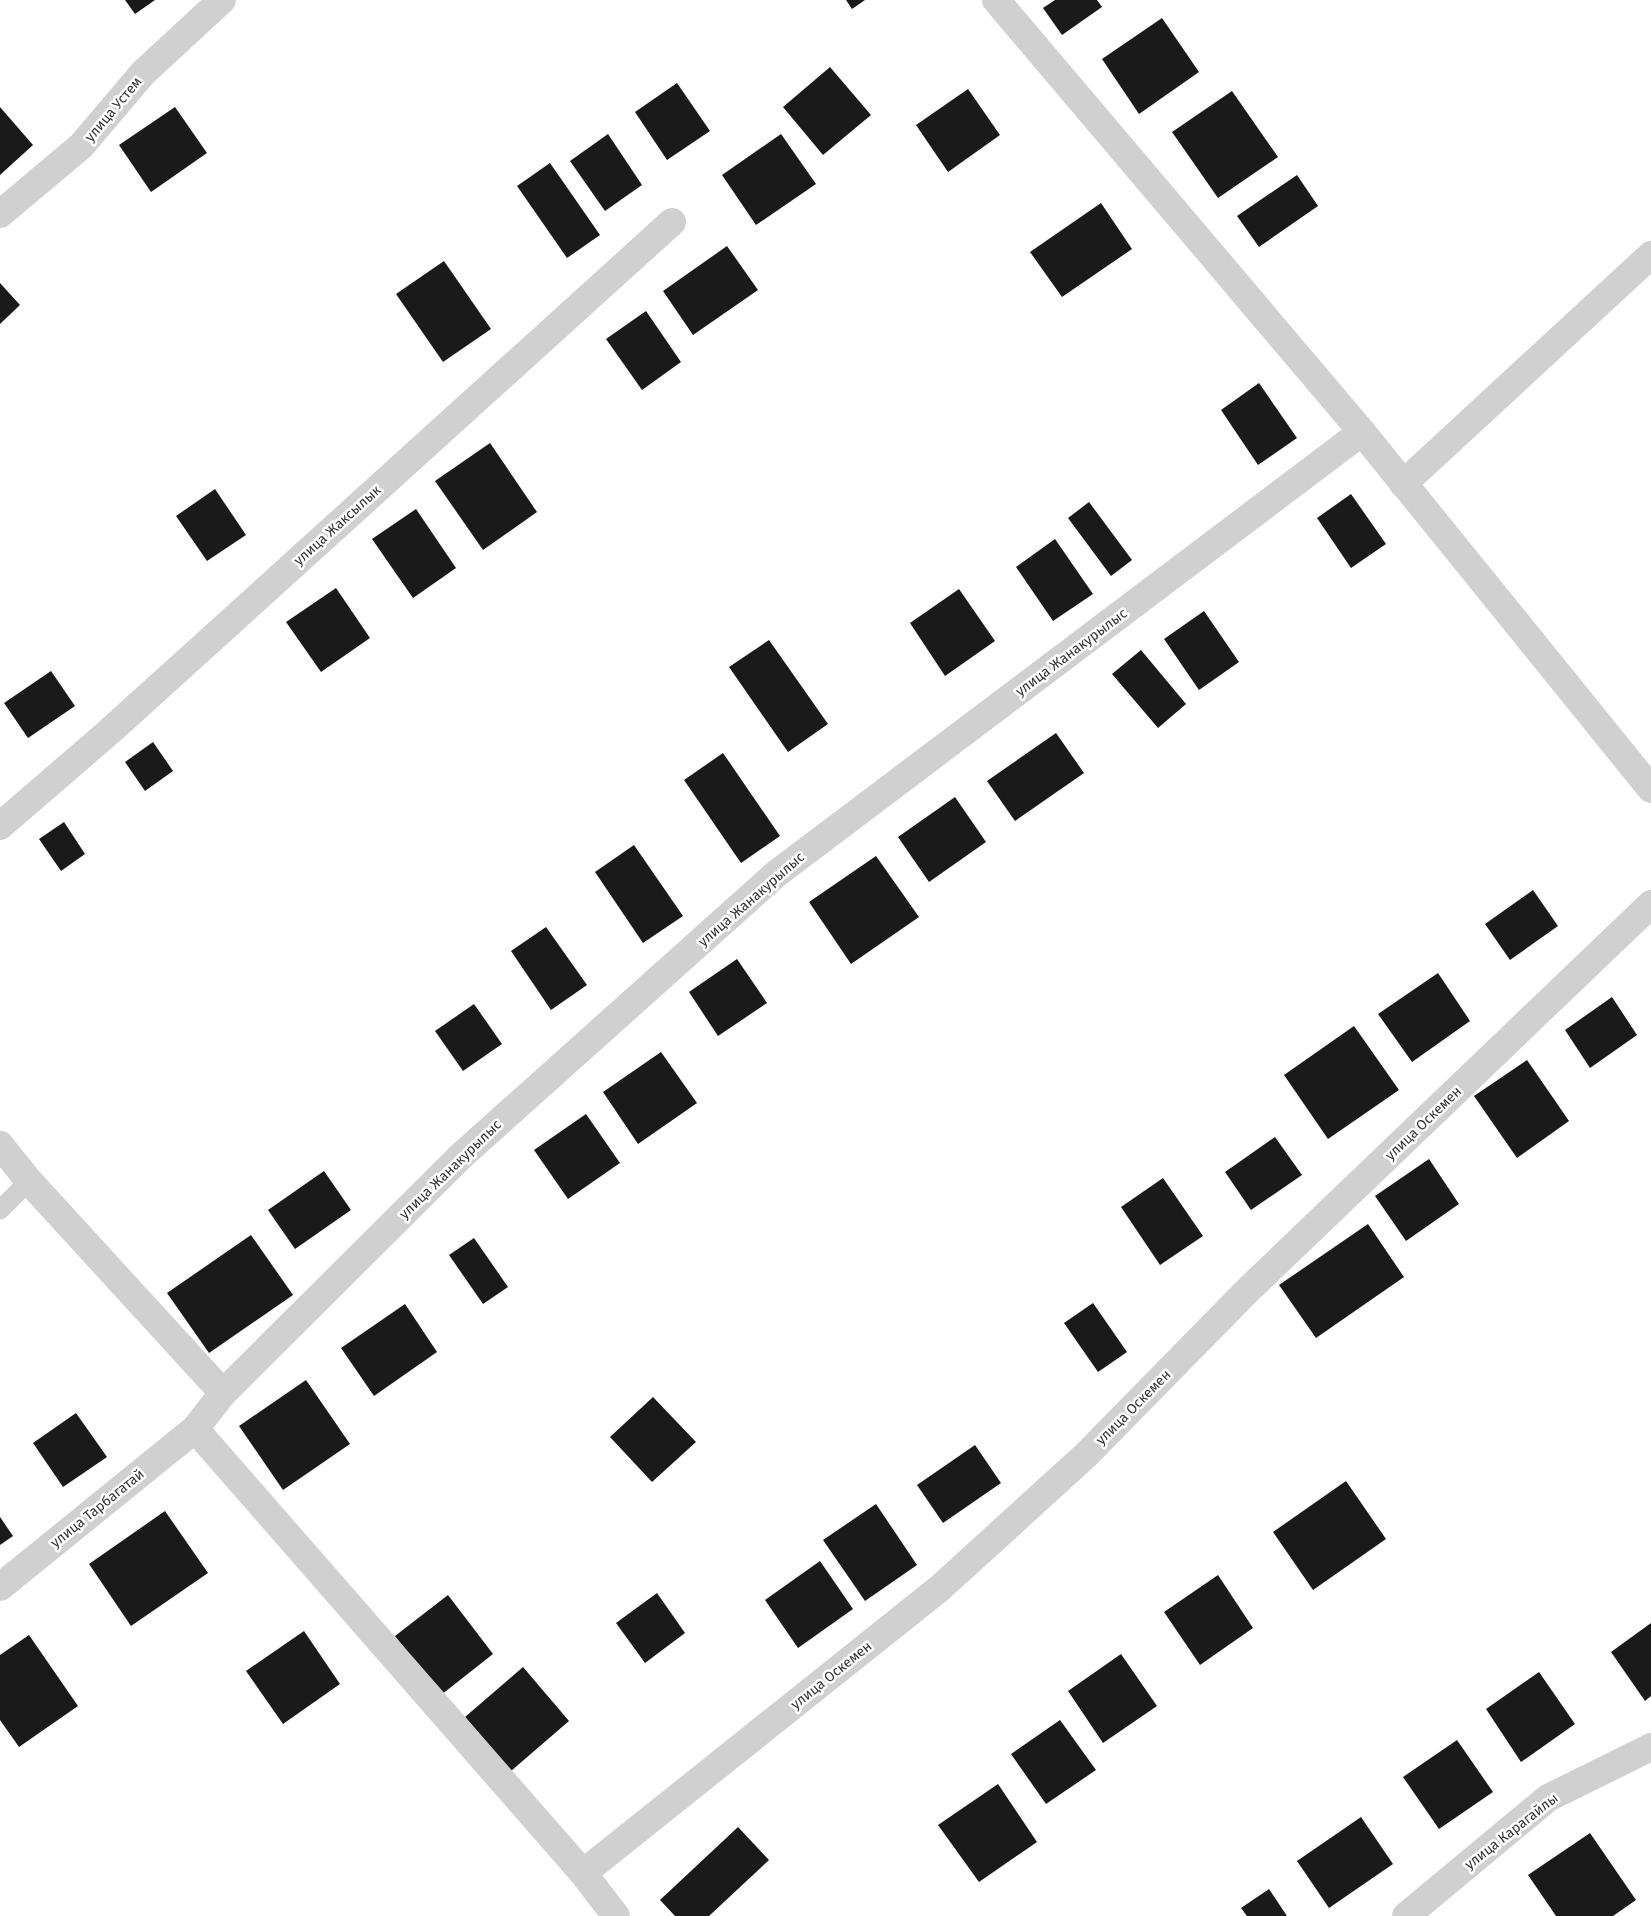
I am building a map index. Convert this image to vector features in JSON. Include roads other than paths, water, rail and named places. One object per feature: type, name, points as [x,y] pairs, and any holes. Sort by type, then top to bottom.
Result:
[{"type":"street","name":"улица Устем","points":[[0,214],[81,146],[143,72],[222,0]]},
{"type":"street","points":[[996,0],[1362,432],[1651,789]]},
{"type":"street","name":"улица Жаксылык","points":[[0,826],[118,724],[672,222]]},
{"type":"street","points":[[1403,484],[1651,256]]},
{"type":"street","name":"улица Жанакурылыс","points":[[195,1429],[223,1392],[461,1156],[776,874],[1362,432]]},
{"type":"street","name":"улица Оскемен","points":[[583,1873],[940,1588],[1086,1455],[1246,1292],[1651,904]]},
{"type":"street","points":[[0,1145],[29,1181],[223,1392]]},
{"type":"street","points":[[195,1429],[583,1873],[616,1916]]},
{"type":"street","name":"улица Тарбагатай","points":[[0,1587],[195,1429]]},
{"type":"street","name":"улица Карагайлы","points":[[1406,1916],[1548,1798],[1651,1747]]},
{"type":"lane","points":[[0,1210],[29,1181]]}]
